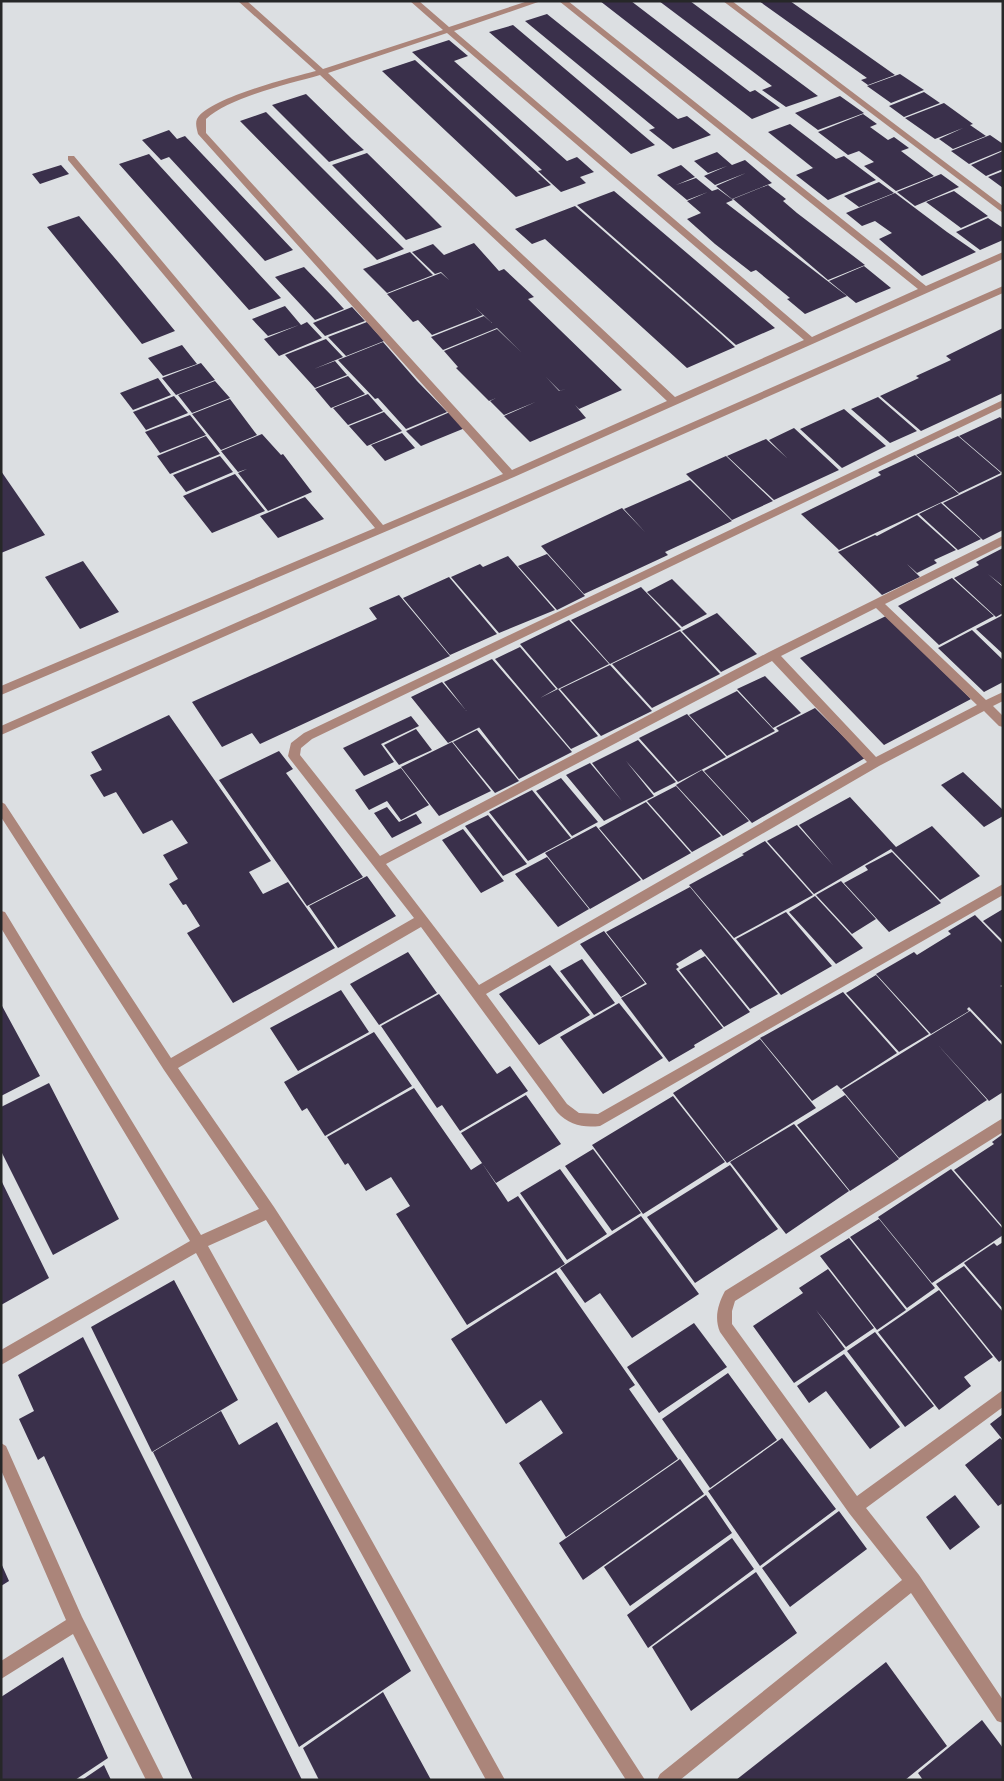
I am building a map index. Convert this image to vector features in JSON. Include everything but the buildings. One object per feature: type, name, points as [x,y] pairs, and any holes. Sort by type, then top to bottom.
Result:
[{"type":"street","points":[[242,1],[322,72],[673,401]]},
{"type":"street","points":[[414,1],[811,341]]},
{"type":"street","points":[[510,475],[202,134],[200,126],[202,118],[209,111],[230,101],[537,1]]},
{"type":"street","points":[[563,1],[925,290]]},
{"type":"street","points":[[727,1],[1003,210]]},
{"type":"street","points":[[71,158],[382,530]]},
{"type":"street","points":[[1,691],[510,475],[1003,255]]},
{"type":"street","points":[[1,731],[1003,288]]},
{"type":"street","points":[[1003,403],[308,736],[295,746],[294,756],[379,862],[478,992],[569,1117],[578,1121],[600,1120],[1003,889]]},
{"type":"street","points":[[379,862],[773,655],[879,604],[1003,540]]},
{"type":"street","points":[[879,604],[1003,723]]},
{"type":"street","points":[[773,655],[875,762]]},
{"type":"street","points":[[478,992],[875,762],[1003,696]]},
{"type":"street","points":[[1,807],[168,1066],[269,1212],[636,1780]]},
{"type":"street","points":[[1,916],[200,1244],[496,1780]]},
{"type":"street","points":[[168,1066],[422,920]]},
{"type":"street","points":[[1001,1710],[913,1581],[855,1506],[725,1328],[724,1318],[726,1304],[730,1296],[738,1290],[1003,1124]]},
{"type":"street","points":[[1,1358],[216,1234],[269,1212]]},
{"type":"street","points":[[855,1506],[1003,1397]]},
{"type":"street","points":[[1,1451],[76,1623],[155,1780]]},
{"type":"street","points":[[666,1780],[913,1581]]},
{"type":"street","points":[[1,1671],[76,1623]]}]
